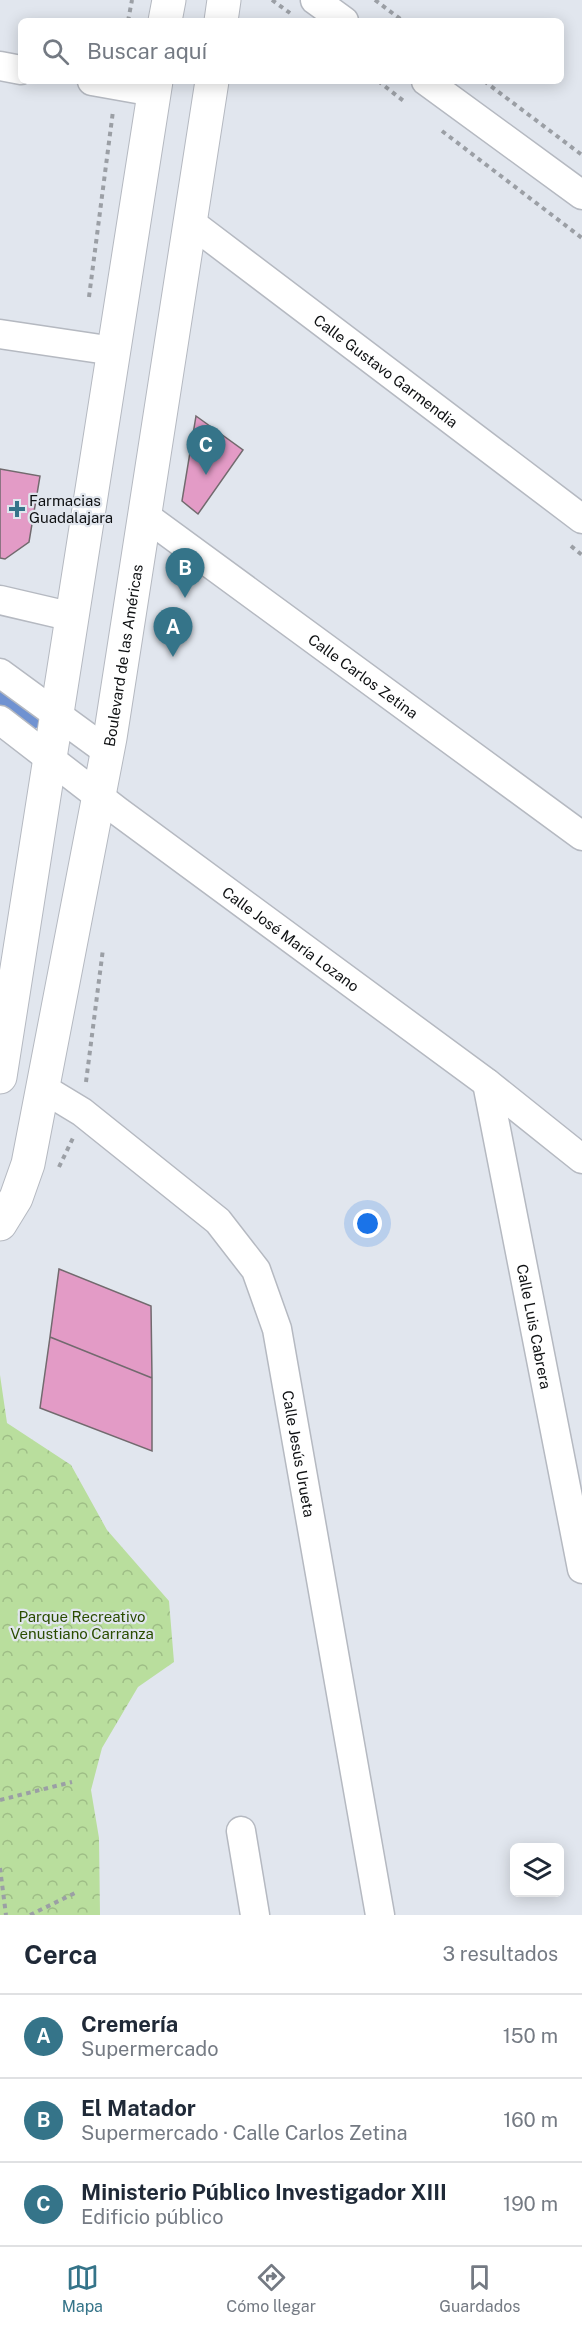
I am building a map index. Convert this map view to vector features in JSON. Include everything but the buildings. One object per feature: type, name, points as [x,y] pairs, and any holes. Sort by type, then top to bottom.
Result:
[{"type":"main road","points":[[166,18],[169,0]]},
{"type":"main road","points":[[221,18],[224,0]]},
{"type":"main road","name":"Boulevard de las Américas","points":[[0,1224],[16,1198],[28,1164],[108,752],[212,84]]},
{"type":"main road","points":[[0,1077],[3,1041],[51,761],[155,86]]},
{"type":"street","points":[[315,0],[340,18]]},
{"type":"street","points":[[0,66],[18,69]]},
{"type":"street","points":[[130,84],[155,86]]},
{"type":"street","points":[[430,84],[582,195]]},
{"type":"street","name":"Calle Gustavo Garmendia","points":[[190,222],[582,519]]},
{"type":"street","points":[[0,334],[114,351]]},
{"type":"street","name":"Calle Carlos Zetina","points":[[144,515],[582,836]]},
{"type":"street","points":[[0,600],[73,617]]},
{"type":"street","points":[[0,673],[108,752]]},
{"type":"street","name":"Calle José María Lozano","points":[[0,720],[51,761],[487,1083],[582,1159]]},
{"type":"street","name":"Calle Luis Cabrera","points":[[487,1083],[582,1569]]},
{"type":"street","name":"Calle Jesús Urueta","points":[[44,1089],[82,1112],[218,1221],[256,1270],[277,1329],[380,1915]]},
{"type":"street","points":[[241,1831],[255,1915]]},
{"type":"path","points":[[129,18],[132,0]]},
{"type":"path","points":[[272,0],[291,14]]},
{"type":"path","points":[[375,0],[399,18]]},
{"type":"path","points":[[382,84],[406,102]]},
{"type":"path","points":[[488,84],[582,155]]},
{"type":"path","points":[[433,124],[582,238]]},
{"type":"path","points":[[0,1800],[72,1782]]},
{"type":"path","points":[[0,1868],[6,1915]]},
{"type":"path","points":[[30,1915],[75,1893]]},
{"type":"green space","name":"Parque Recreativo Venustiano Carranza","points":[[0,1375],[7,1423],[71,1465],[107,1530],[169,1601],[174,1662],[138,1687],[102,1748],[91,1790],[99,1838],[100,1915],[0,1915]]},
{"type":"waterway","points":[[0,696],[29,716]]},
{"type":"place","name":"Ministerio Público Investigador XIII","points":[[206,475]]},
{"type":"place","name":"Farmacias Guadalajara","points":[[17,509]]},
{"type":"place","name":"El Matador","points":[[185,598]]},
{"type":"place","name":"Cremería","points":[[173,657]]}]
